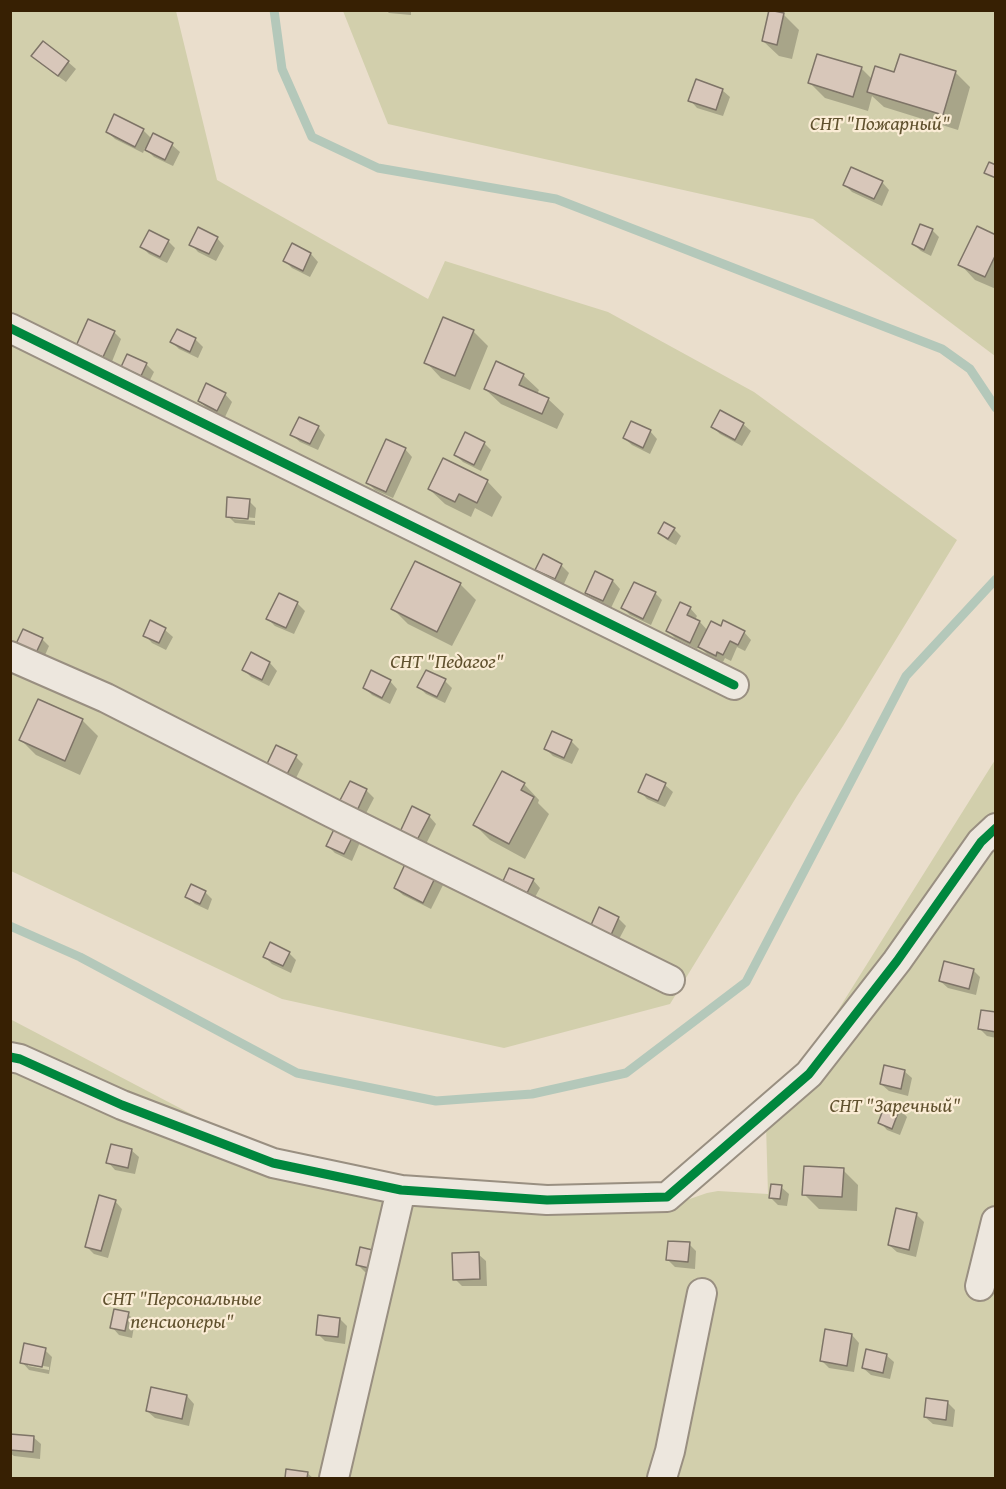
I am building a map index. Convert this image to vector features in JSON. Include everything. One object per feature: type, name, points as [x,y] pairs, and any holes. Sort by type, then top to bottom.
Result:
[{"type":"street","points":[[10,328],[734,685]]},
{"type":"street","points":[[10,656],[106,698],[670,980]]},
{"type":"street","points":[[10,1058],[20,1059],[122,1105],[273,1163],[401,1190],[547,1200],[667,1197],[809,1074],[897,960],[981,842],[996,828]]},
{"type":"street","points":[[334,1479],[401,1190]]},
{"type":"street","points":[[980,1286],[996,1221]]},
{"type":"street","points":[[662,1479],[670,1451],[702,1293]]},
{"type":"green space","name":"СНТ \"Педагог\"","points":[[11,11],[176,11],[217,180],[428,299],[445,261],[608,312],[754,392],[957,540],[670,1004],[504,1048],[282,999],[11,871]]},
{"type":"green space","name":"СНТ \"Пожарный\"","points":[[343,11],[995,11],[995,356],[813,219],[388,124]]},
{"type":"green space","name":"СНТ \"Персональные пенсионеры\"","points":[[995,760],[995,1478],[11,1478],[10,1019],[237,1138],[235,1152],[655,1211],[718,1191],[768,1194],[766,1125]]},
{"type":"building","points":[[769,10],[784,13],[777,45],[762,41]]},
{"type":"building","points":[[43,41],[69,61],[58,76],[31,56]]},
{"type":"building","points":[[817,54],[862,67],[853,97],[808,83]]},
{"type":"building","points":[[900,54],[956,71],[943,115],[867,92],[875,66],[894,72]]},
{"type":"building","points":[[696,79],[723,89],[716,110],[688,101]]},
{"type":"building","points":[[114,114],[144,129],[135,147],[106,132]]},
{"type":"building","points":[[153,133],[173,143],[165,160],[145,150]]},
{"type":"building","points":[[989,162],[996,165],[996,178],[984,173]]},
{"type":"building","points":[[851,167],[883,181],[874,199],[843,185]]},
{"type":"building","points":[[920,224],[933,229],[924,250],[912,244]]},
{"type":"building","points":[[977,226],[996,235],[996,254],[985,277],[958,265]]},
{"type":"building","points":[[198,227],[218,237],[209,254],[189,245]]},
{"type":"building","points":[[149,230],[169,240],[160,257],[140,247]]},
{"type":"building","points":[[292,243],[311,253],[303,271],[283,261]]},
{"type":"building","points":[[443,317],[474,330],[455,376],[424,363]]},
{"type":"building","points":[[88,319],[115,331],[103,357],[76,346]]},
{"type":"building","points":[[177,329],[196,338],[190,352],[170,342]]},
{"type":"building","points":[[127,354],[147,363],[141,376],[121,367]]},
{"type":"building","points":[[496,361],[524,374],[519,385],[549,398],[542,414],[484,389]]},
{"type":"building","points":[[206,383],[226,393],[217,411],[198,401]]},
{"type":"building","points":[[720,410],[744,423],[735,440],[711,427]]},
{"type":"building","points":[[299,417],[319,426],[310,444],[290,435]]},
{"type":"building","points":[[631,421],[651,430],[643,448],[623,438]]},
{"type":"building","points":[[465,432],[485,442],[474,465],[454,455]]},
{"type":"building","points":[[386,439],[406,448],[386,492],[366,483]]},
{"type":"building","points":[[443,458],[488,480],[477,503],[459,494],[455,502],[428,489]]},
{"type":"building","points":[[227,497],[250,499],[248,519],[226,517]]},
{"type":"building","points":[[664,522],[675,528],[668,539],[658,533]]},
{"type":"building","points":[[543,554],[562,564],[555,579],[535,570]]},
{"type":"building","points":[[415,561],[461,583],[437,632],[391,609]]},
{"type":"building","points":[[595,571],[613,580],[603,601],[585,593]]},
{"type":"building","points":[[634,582],[656,592],[643,619],[621,608]]},
{"type":"building","points":[[279,593],[298,602],[286,628],[266,619]]},
{"type":"building","points":[[680,602],[691,607],[687,615],[700,621],[690,643],[666,631]]},
{"type":"building","points":[[150,620],[166,628],[159,643],[143,636]]},
{"type":"building","points":[[723,620],[745,631],[738,645],[730,641],[723,655],[717,652],[716,656],[698,647],[711,621],[721,626]]},
{"type":"building","points":[[23,629],[43,638],[35,655],[15,646]]},
{"type":"building","points":[[251,652],[270,662],[262,680],[242,670]]},
{"type":"building","points":[[371,670],[391,680],[382,698],[363,688]]},
{"type":"building","points":[[426,670],[446,679],[437,697],[417,687]]},
{"type":"building","points":[[38,699],[83,719],[65,761],[19,740]]},
{"type":"building","points":[[552,731],[572,740],[564,758],[544,749]]},
{"type":"building","points":[[276,745],[297,755],[285,778],[265,768]]},
{"type":"building","points":[[502,771],[525,783],[521,790],[534,797],[509,844],[473,825]]},
{"type":"building","points":[[646,774],[666,783],[658,801],[638,792]]},
{"type":"building","points":[[350,781],[367,789],[356,813],[338,804]]},
{"type":"building","points":[[412,806],[430,815],[416,842],[399,834]]},
{"type":"building","points":[[337,823],[355,832],[344,854],[326,846]]},
{"type":"building","points":[[406,862],[436,876],[423,903],[394,888]]},
{"type":"building","points":[[509,868],[534,879],[527,893],[503,881]]},
{"type":"building","points":[[191,884],[206,891],[200,904],[185,897]]},
{"type":"building","points":[[599,907],[619,917],[611,935],[591,925]]},
{"type":"building","points":[[270,942],[290,952],[283,966],[263,957]]},
{"type":"building","points":[[944,961],[974,969],[969,989],[939,981]]},
{"type":"building","points":[[981,1010],[996,1012],[996,1032],[978,1029]]},
{"type":"building","points":[[884,1065],[905,1070],[901,1089],[880,1084]]},
{"type":"building","points":[[886,1102],[900,1108],[892,1129],[878,1123]]},
{"type":"building","points":[[111,1144],[132,1149],[128,1168],[106,1163]]},
{"type":"building","points":[[804,1166],[844,1168],[842,1197],[802,1195]]},
{"type":"building","points":[[771,1184],[782,1185],[780,1199],[769,1198]]},
{"type":"building","points":[[99,1195],[116,1200],[101,1251],[85,1247]]},
{"type":"building","points":[[896,1208],[917,1213],[909,1250],[888,1245]]},
{"type":"building","points":[[668,1241],[690,1242],[688,1262],[666,1260]]},
{"type":"building","points":[[360,1247],[381,1252],[377,1270],[356,1265]]},
{"type":"building","points":[[479,1252],[480,1279],[453,1280],[452,1253]]},
{"type":"building","points":[[114,1309],[129,1312],[125,1331],[110,1328]]},
{"type":"building","points":[[318,1315],[340,1318],[338,1337],[316,1335]]},
{"type":"building","points":[[825,1329],[852,1334],[847,1366],[820,1361]]},
{"type":"building","points":[[24,1343],[46,1348],[42,1367],[20,1363]]},
{"type":"building","points":[[866,1349],[887,1354],[883,1373],[862,1368]]},
{"type":"building","points":[[151,1387],[187,1395],[182,1419],[146,1411]]},
{"type":"building","points":[[926,1398],[948,1401],[946,1420],[924,1417]]},
{"type":"building","points":[[10,1434],[34,1436],[33,1452],[10,1450]]},
{"type":"building","points":[[286,1469],[308,1472],[307,1478],[285,1478]]},
{"type":"waterway","points":[[274,10],[282,69],[312,137],[378,168],[556,199],[942,349],[970,369],[996,408]]},
{"type":"waterway","points":[[10,926],[80,957],[297,1073],[436,1101],[532,1094],[626,1073],[746,982],[906,676],[996,579]]},
{"type":"cycle path","points":[[10,328],[734,685]]},
{"type":"cycle path","points":[[10,1057],[20,1059],[122,1105],[273,1163],[401,1190],[547,1200],[667,1197],[809,1074],[897,961],[981,842],[996,828]]},
{"type":"park label","name":"СНТ \"Заречный\"","points":[[895,1107]]}]
